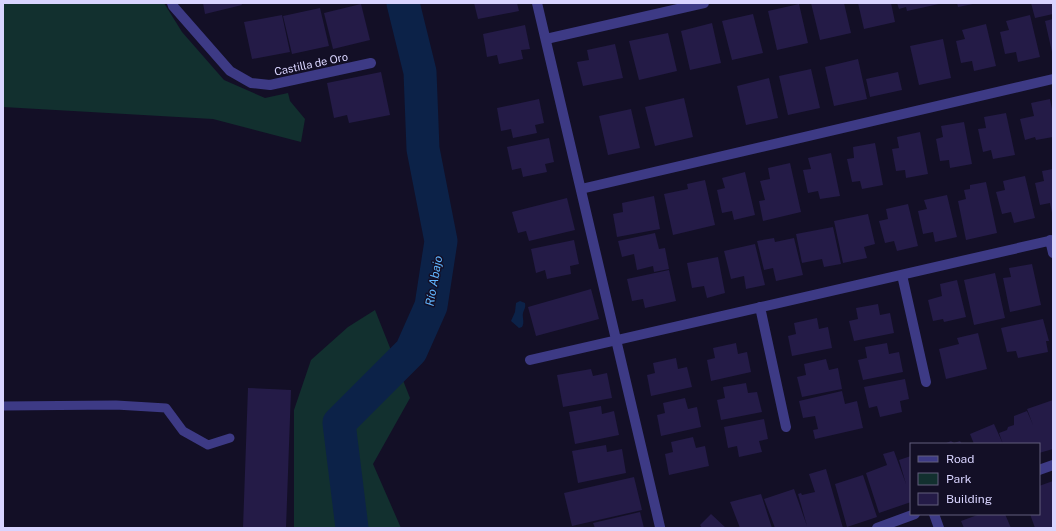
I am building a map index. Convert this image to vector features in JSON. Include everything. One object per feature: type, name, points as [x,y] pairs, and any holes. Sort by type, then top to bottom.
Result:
[{"type":"street","name":"Castilla de Oro","points":[[172,3],[230,71],[251,83],[270,85],[370,63]]},
{"type":"street","points":[[537,3],[660,527]]},
{"type":"street","points":[[546,39],[704,3]]},
{"type":"street","points":[[581,189],[1053,79]]},
{"type":"street","points":[[530,360],[1052,240],[1053,253]]},
{"type":"street","points":[[902,274],[926,382]]},
{"type":"street","points":[[760,307],[786,427]]},
{"type":"street","points":[[1040,470],[1053,465]]},
{"type":"street","points":[[877,528],[912,515]]},
{"type":"street","points":[[934,515],[939,528]]},
{"type":"lane","points":[[3,406],[116,405],[166,408],[183,431],[208,445],[230,438]]},
{"type":"green space","points":[[3,3],[164,3],[182,32],[224,80],[265,98],[288,93],[290,101],[305,119],[301,142],[213,119],[3,107]]},
{"type":"green space","points":[[375,310],[410,398],[373,464],[401,528],[294,528],[294,410],[311,360],[348,327]]},
{"type":"water","points":[[520,301],[525,303],[525,306],[523,313],[523,325],[519,328],[511,321],[515,312],[516,303]]},
{"type":"building","points":[[203,3],[241,3],[242,5],[205,14]]},
{"type":"building","points":[[474,3],[517,3],[519,11],[478,19]]},
{"type":"building","points":[[811,3],[844,3],[851,33],[820,40]]},
{"type":"building","points":[[858,3],[891,3],[895,22],[864,29]]},
{"type":"building","points":[[897,3],[939,4],[907,11],[906,7],[899,9]]},
{"type":"building","points":[[957,3],[973,3],[973,4],[958,7]]},
{"type":"building","points":[[1031,3],[1053,3],[1053,14],[1035,18]]},
{"type":"building","points":[[361,4],[370,40],[333,49],[324,13]]},
{"type":"building","points":[[799,4],[808,43],[777,50],[768,11]]},
{"type":"building","points":[[320,8],[329,46],[292,54],[283,16]]},
{"type":"building","points":[[753,14],[763,53],[732,60],[722,21]]},
{"type":"building","points":[[282,15],[290,52],[252,59],[244,22]]},
{"type":"building","points":[[1030,15],[1040,57],[1018,62],[1016,52],[1005,54],[1000,32],[1009,30],[1006,21]]},
{"type":"building","points":[[1053,19],[1053,52],[1052,52],[1045,21]]},
{"type":"building","points":[[712,23],[721,63],[690,70],[681,31]]},
{"type":"building","points":[[986,24],[996,66],[974,71],[972,61],[961,63],[956,41],[965,39],[962,30]]},
{"type":"building","points":[[525,25],[530,49],[521,50],[523,59],[499,64],[497,55],[487,57],[483,34]]},
{"type":"building","points":[[668,33],[677,71],[639,80],[629,41]]},
{"type":"building","points":[[943,39],[951,78],[919,85],[910,46]]},
{"type":"building","points":[[615,44],[623,78],[583,86],[577,62],[589,60],[587,50]]},
{"type":"building","points":[[858,59],[867,99],[834,106],[825,67]]},
{"type":"building","points":[[811,69],[820,108],[788,115],[779,76]]},
{"type":"building","points":[[381,72],[390,115],[349,123],[347,115],[334,118],[327,83]]},
{"type":"building","points":[[898,72],[902,90],[870,97],[866,79]]},
{"type":"building","points":[[769,78],[778,118],[746,125],[737,86]]},
{"type":"building","points":[[684,98],[693,137],[655,146],[645,107]]},
{"type":"building","points":[[539,99],[544,123],[535,125],[537,133],[513,138],[511,129],[501,131],[497,108]]},
{"type":"building","points":[[1050,99],[1053,114],[1053,137],[1036,140],[1035,137],[1025,140],[1020,119],[1034,116],[1031,103]]},
{"type":"building","points":[[631,109],[640,148],[608,155],[599,116]]},
{"type":"building","points":[[1006,113],[1015,155],[993,159],[991,150],[983,152],[978,129],[986,128],[984,117]]},
{"type":"building","points":[[964,122],[972,164],[950,168],[949,160],[940,161],[936,139],[943,137],[941,126]]},
{"type":"building","points":[[920,132],[928,174],[906,178],[905,170],[896,171],[892,149],[899,148],[897,137]]},
{"type":"building","points":[[549,138],[554,162],[545,164],[547,172],[523,177],[521,168],[512,170],[507,147]]},
{"type":"building","points":[[875,143],[883,185],[862,189],[860,181],[852,182],[847,159],[854,158],[853,147]]},
{"type":"building","points":[[831,153],[840,196],[820,199],[818,191],[808,193],[803,170],[811,169],[808,158]]},
{"type":"building","points":[[790,163],[801,212],[763,221],[759,201],[765,200],[760,181],[770,179],[768,168]]},
{"type":"building","points":[[1053,169],[1052,213],[1050,203],[1040,205],[1035,183],[1044,181],[1042,171]]},
{"type":"building","points":[[745,172],[755,215],[734,220],[732,211],[722,213],[717,190],[725,188],[722,178]]},
{"type":"building","points":[[1025,176],[1035,218],[1014,223],[1011,212],[1002,214],[996,192],[1005,190],[1003,181]]},
{"type":"building","points":[[705,180],[715,225],[673,235],[664,194],[688,189],[687,184]]},
{"type":"building","points":[[986,182],[997,233],[966,240],[958,201],[966,199],[964,190],[970,189],[970,185]]},
{"type":"building","points":[[947,195],[957,237],[935,242],[933,232],[923,234],[918,211],[927,209],[924,200]]},
{"type":"building","points":[[654,196],[660,229],[617,237],[613,214],[623,212],[622,203]]},
{"type":"building","points":[[567,198],[575,230],[529,241],[526,231],[518,233],[512,212]]},
{"type":"building","points":[[908,204],[918,246],[897,251],[894,241],[885,243],[879,221],[888,219],[886,209]]},
{"type":"building","points":[[868,214],[875,244],[864,247],[867,258],[843,263],[834,221]]},
{"type":"building","points":[[833,227],[841,264],[824,267],[822,259],[802,263],[796,234]]},
{"type":"building","points":[[655,233],[659,249],[665,248],[669,269],[654,272],[653,266],[637,270],[634,254],[622,257],[618,241]]},
{"type":"building","points":[[774,238],[775,242],[794,238],[803,275],[776,281],[773,268],[764,270],[757,241]]},
{"type":"building","points":[[574,240],[579,264],[570,266],[571,274],[547,279],[545,270],[536,273],[531,249]]},
{"type":"building","points":[[755,244],[765,285],[746,289],[744,276],[731,279],[724,251]]},
{"type":"building","points":[[718,257],[725,293],[707,298],[704,286],[692,288],[687,263]]},
{"type":"building","points":[[1032,264],[1041,305],[1010,312],[1003,278],[1011,277],[1009,268]]},
{"type":"building","points":[[669,270],[676,301],[645,308],[643,299],[632,301],[627,279]]},
{"type":"building","points":[[995,273],[1005,318],[974,325],[964,280]]},
{"type":"building","points":[[957,280],[966,317],[944,322],[943,319],[933,321],[928,300],[942,296],[940,284]]},
{"type":"building","points":[[591,289],[599,319],[536,336],[528,307]]},
{"type":"building","points":[[878,304],[880,315],[890,313],[894,333],[854,341],[849,321],[858,319],[856,308]]},
{"type":"building","points":[[817,318],[819,329],[828,327],[832,348],[792,356],[788,336],[796,334],[794,323]]},
{"type":"building","points":[[1043,319],[1049,341],[1046,341],[1048,352],[1018,358],[1016,351],[1007,352],[1001,328]]},
{"type":"building","points":[[978,333],[987,369],[946,379],[939,349],[959,344],[957,338]]},
{"type":"building","points":[[736,343],[738,354],[747,352],[751,372],[711,381],[707,360],[715,358],[713,348]]},
{"type":"building","points":[[887,343],[889,354],[899,352],[903,372],[863,380],[858,360],[867,358],[865,347]]},
{"type":"building","points":[[676,358],[678,369],[687,367],[692,387],[651,396],[647,375],[655,373],[653,363]]},
{"type":"building","points":[[826,359],[829,370],[838,368],[842,389],[802,397],[797,377],[806,375],[804,364]]},
{"type":"building","points":[[591,369],[593,376],[607,373],[612,398],[563,407],[557,375]]},
{"type":"building","points":[[905,379],[909,399],[900,401],[902,412],[880,417],[877,406],[869,408],[864,387]]},
{"type":"building","points":[[746,383],[748,393],[757,392],[762,412],[721,420],[717,400],[725,398],[723,387]]},
{"type":"building","points":[[248,388],[291,390],[286,528],[243,528]]},
{"type":"building","points":[[842,391],[845,404],[857,401],[863,428],[815,439],[813,430],[818,429],[815,416],[803,418],[799,401]]},
{"type":"building","points":[[685,398],[688,409],[697,407],[701,427],[661,436],[657,415],[665,413],[663,403]]},
{"type":"building","points":[[1053,400],[1053,449],[1040,453],[1040,443],[1003,443],[999,433],[1014,425],[1014,416],[1027,411],[1033,425],[1027,409]]},
{"type":"building","points":[[601,406],[602,414],[614,411],[619,435],[575,444],[569,412]]},
{"type":"building","points":[[764,419],[768,439],[759,441],[762,452],[739,457],[737,446],[728,448],[724,427]]},
{"type":"building","points":[[994,424],[1003,443],[974,443],[970,434]]},
{"type":"building","points":[[693,437],[696,448],[705,446],[709,466],[669,475],[665,454],[673,452],[671,442]]},
{"type":"building","points":[[606,445],[607,452],[622,449],[626,473],[578,483],[572,451]]},
{"type":"building","points":[[894,451],[906,484],[899,460],[910,456],[910,502],[879,513],[866,473],[887,465],[883,454]]},
{"type":"building","points":[[826,469],[843,528],[775,528],[764,499],[794,489],[807,526],[798,494],[801,493],[802,495],[815,492],[809,474]]},
{"type":"building","points":[[863,475],[877,517],[847,527],[835,484]]},
{"type":"building","points":[[634,477],[642,510],[572,526],[564,493]]},
{"type":"building","points":[[1053,481],[1053,528],[1035,528],[1030,515],[1040,515],[1040,486]]},
{"type":"building","points":[[761,494],[772,528],[740,528],[730,502]]},
{"type":"building","points":[[640,512],[644,528],[595,528],[593,523]]},
{"type":"building","points":[[711,514],[726,528],[702,528],[700,525]]},
{"type":"building","points":[[977,515],[1005,515],[1011,528],[964,528],[961,521]]},
{"type":"waterway","name":"Río Abajo","points":[[352,528],[339,423],[411,351],[431,306],[441,241],[423,149],[420,72],[403,3]]}]
